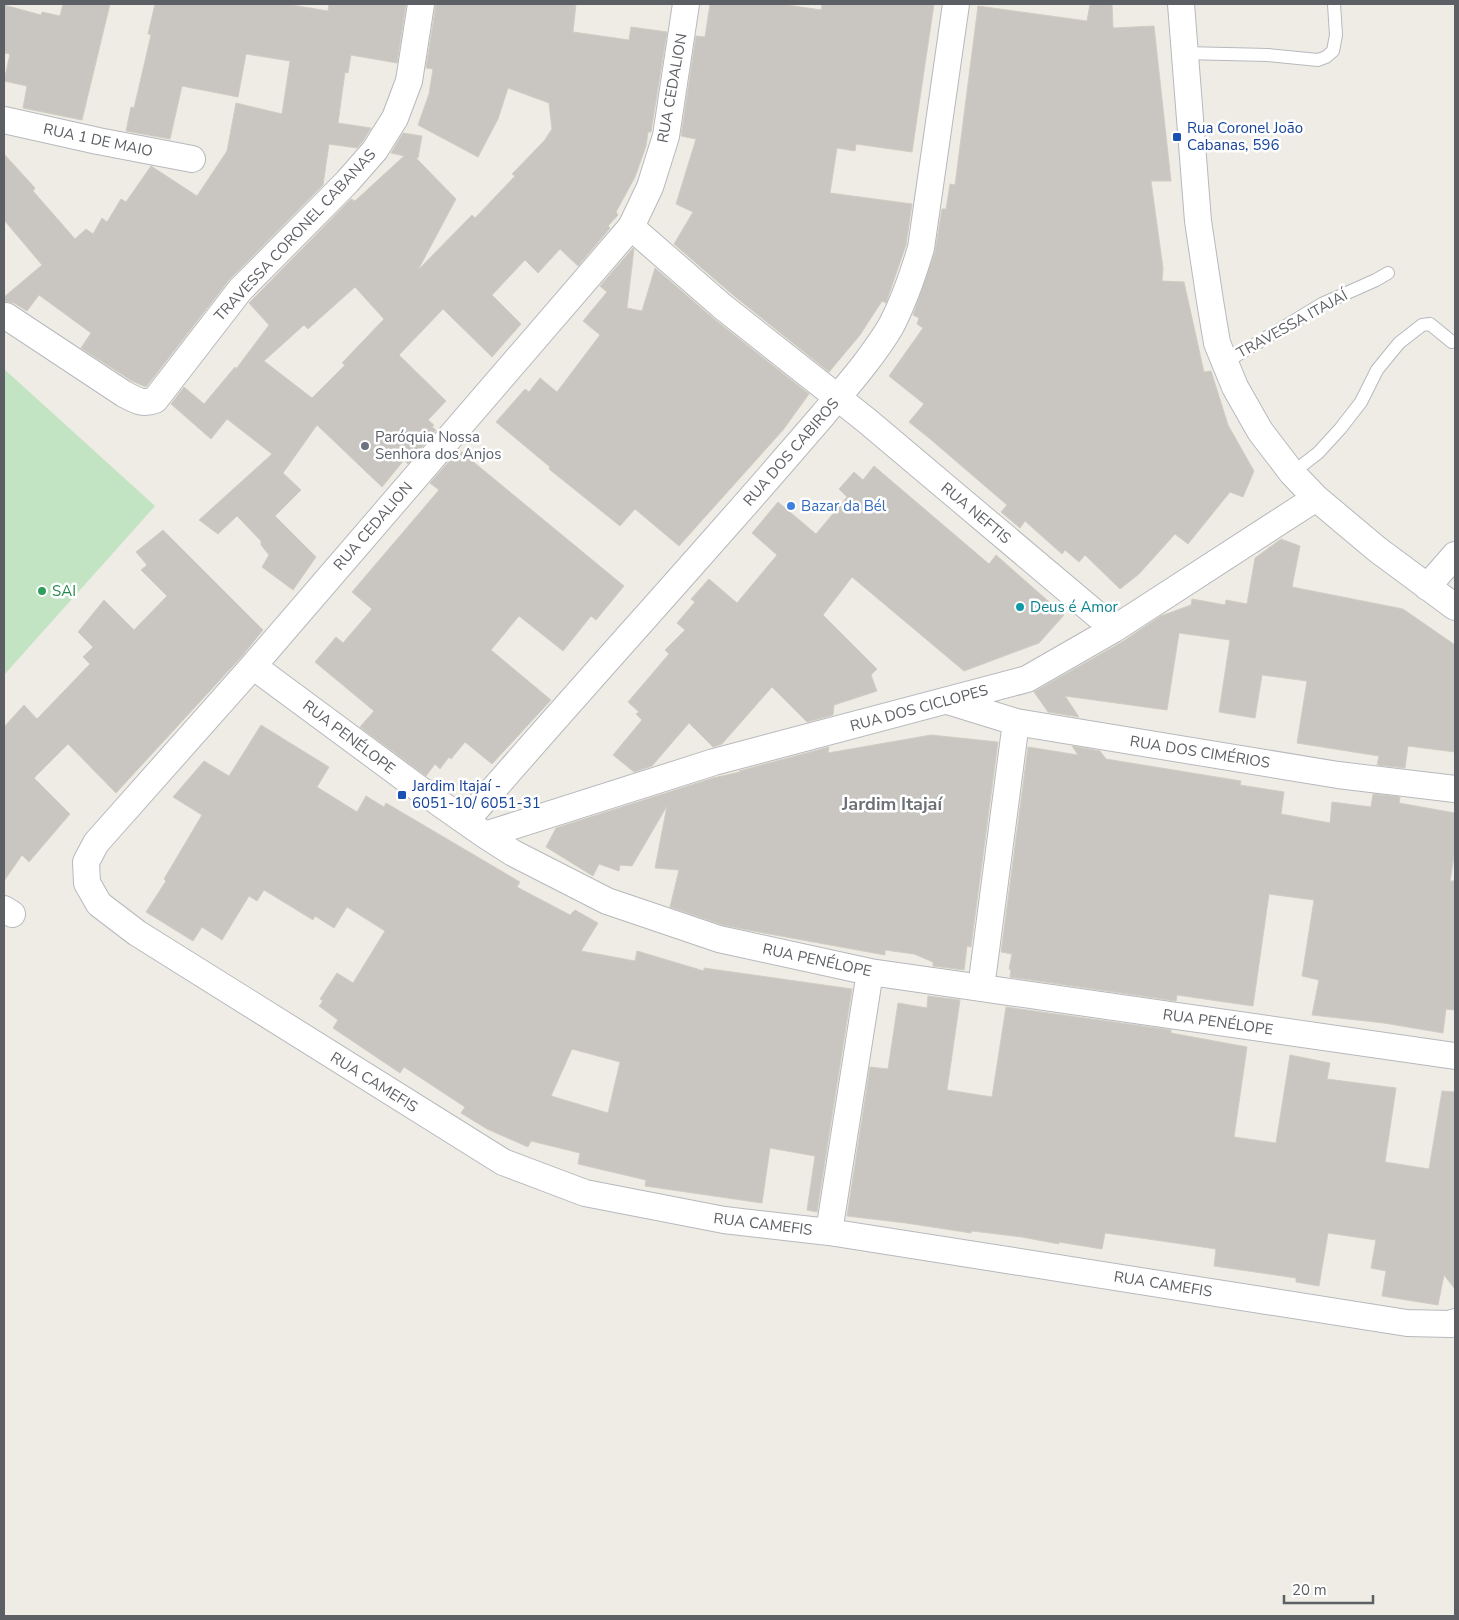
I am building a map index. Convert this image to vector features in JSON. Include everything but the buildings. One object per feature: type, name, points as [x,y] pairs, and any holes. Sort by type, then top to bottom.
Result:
[{"type":"street","name":"TRAVESSA CORONEL CABANAS","points":[[6,316],[124,394],[140,402],[147,403],[155,400],[240,290],[347,182],[375,150],[395,118],[409,80],[421,4]]},
{"type":"street","name":"RUA CEDALION","points":[[137,933],[99,904],[87,883],[86,862],[96,843],[253,666],[631,227],[650,187],[666,136],[686,4]]},
{"type":"street","name":"RUA DOS CABIROS","points":[[475,828],[555,718],[838,397],[863,366],[890,327],[912,279],[922,240],[956,4]]},
{"type":"street","points":[[1181,4],[1198,221],[1217,343],[1224,363],[1235,387],[1260,431],[1292,472],[1316,498],[1378,550],[1455,607]]},
{"type":"street","name":"RUA 1 DE MAIO","points":[[7,124],[192,158]]},
{"type":"street","name":"RUA NEFTIS","points":[[631,227],[723,308],[838,397],[1114,629]]},
{"type":"street","name":"RUA DOS CICLOPES","points":[[475,828],[1027,679],[1114,629],[1316,498]]},
{"type":"street","points":[[1427,587],[1455,555]]},
{"type":"street","name":"RUA PENÉLOPE","points":[[253,666],[418,788],[513,853],[607,901],[719,939],[870,972],[1455,1056]]},
{"type":"street","name":"RUA DOS CIMÉRIOS","points":[[948,701],[1016,722],[1338,775],[1455,789]]},
{"type":"street","points":[[981,988],[1016,722]]},
{"type":"street","name":"RUA CAMEFIS","points":[[137,933],[503,1162],[585,1193],[724,1220],[829,1232],[1407,1322],[1451,1324],[1455,1322]]},
{"type":"street","points":[[829,1232],[870,972]]},
{"type":"lane","points":[[1184,53],[1318,60],[1333,51],[1336,35],[1334,4]]},
{"type":"lane","name":"TRAVESSA ITAJAÍ","points":[[1224,363],[1322,304],[1388,273]]},
{"type":"lane","points":[[1292,472],[1318,453],[1340,429],[1361,402],[1377,370],[1399,343],[1422,324],[1430,324],[1452,342]]},
{"type":"green space","name":"SAI","points":[[4,369],[155,506],[4,675]]},
{"type":"place","name":"Rua Coronel João Cabanas, 596","points":[[1177,137]]},
{"type":"place","name":"Paróquia Nossa Senhora dos Anjos","points":[[365,446]]},
{"type":"place","name":"Bazar da Bél","points":[[791,506]]},
{"type":"place","name":"SAI","points":[[42,591]]},
{"type":"place","name":"Deus é Amor","points":[[1020,607]]},
{"type":"place","name":"Jardim Itajaí - 6051-10/ 6051-31","points":[[402,795]]},
{"type":"district","name":"Jardim Itajaí","points":[[892,804]]}]
